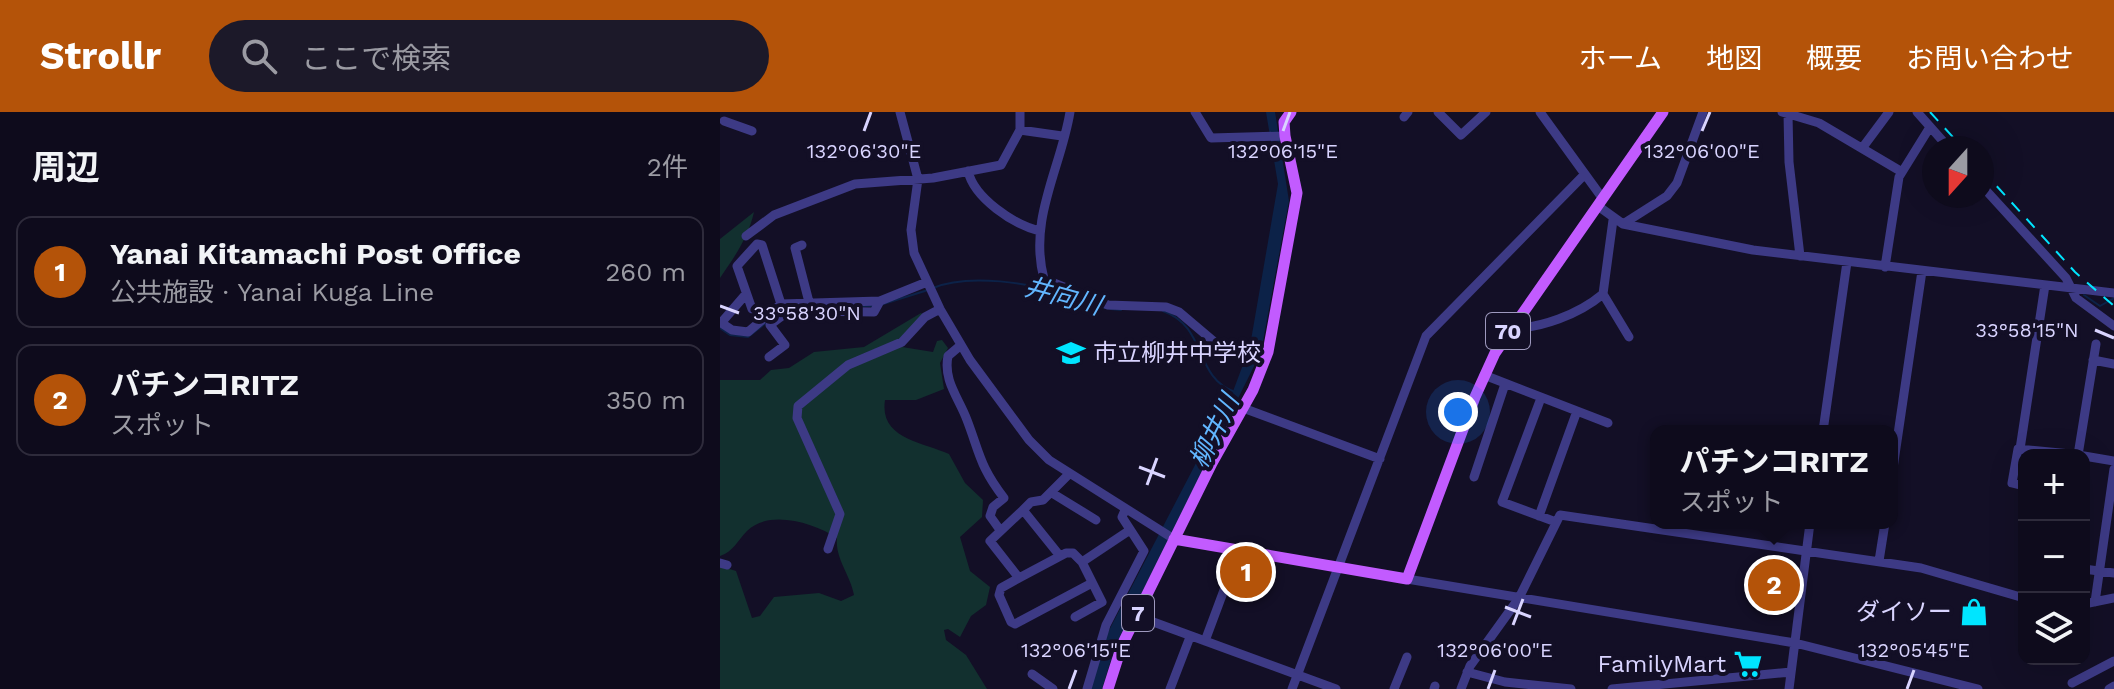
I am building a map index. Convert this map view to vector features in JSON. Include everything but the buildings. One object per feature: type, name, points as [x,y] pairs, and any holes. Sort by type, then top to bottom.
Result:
[{"type":"main road","name":"70","points":[[1407,579],[1484,375],[1509,329],[1663,112]]},
{"type":"main road","name":"7","points":[[1108,689],[1122,645],[1172,538],[1243,408],[1265,358],[1297,193],[1283,136],[1285,115]]},
{"type":"main road","points":[[1172,538],[1407,579]]},
{"type":"street","points":[[735,112],[735,125]]},
{"type":"street","points":[[900,112],[918,179],[911,242],[940,309],[961,345],[1029,440],[1069,474],[1172,538]]},
{"type":"street","points":[[746,236],[774,215],[855,184],[918,179],[1001,165],[1020,130],[1020,112]]},
{"type":"street","points":[[1070,112],[1040,231],[1040,262],[1048,282],[1108,305],[1166,307],[1179,312],[1218,345],[1265,358]]},
{"type":"street","points":[[1195,112],[1211,138],[1283,136]]},
{"type":"street","points":[[1438,112],[1461,135],[1486,112]]},
{"type":"street","points":[[1540,112],[1585,174],[1600,202],[1618,222],[1800,256],[2114,293]]},
{"type":"street","points":[[1618,222],[1667,196],[1677,183],[1685,152],[1703,112]]},
{"type":"street","points":[[1863,147],[1889,112]]},
{"type":"street","points":[[1917,112],[1938,136]]},
{"type":"street","points":[[1800,256],[1785,113],[1819,123],[1902,172]]},
{"type":"street","points":[[724,121],[752,131]]},
{"type":"street","points":[[1885,267],[1902,172],[1930,127]]},
{"type":"street","points":[[1020,130],[1062,136]]},
{"type":"street","points":[[968,171],[985,197],[1013,221],[1040,231]]},
{"type":"street","points":[[1292,689],[1426,336],[1585,174]]},
{"type":"street","points":[[1994,199],[2066,278],[2076,298],[2114,326]]},
{"type":"street","points":[[1509,329],[1538,328],[1556,317],[1585,309],[1603,294],[1618,222]]},
{"type":"street","points":[[752,309],[737,266],[757,244],[762,245],[780,310],[770,325],[785,345],[769,357]]},
{"type":"street","points":[[802,245],[795,248],[809,302]]},
{"type":"street","points":[[1824,425],[1847,262]]},
{"type":"street","points":[[1898,434],[1922,271]]},
{"type":"street","points":[[746,294],[720,322],[732,330],[748,332],[780,310],[809,302],[879,304],[927,282]]},
{"type":"street","points":[[2020,449],[2045,285]]},
{"type":"street","points":[[1603,294],[1629,337]]},
{"type":"street","points":[[780,310],[874,312],[879,304]]},
{"type":"street","points":[[828,549],[840,514],[797,418],[798,406],[848,365],[902,342],[925,317],[940,309]]},
{"type":"street","points":[[2081,449],[2096,344]]},
{"type":"street","points":[[961,345],[948,356],[947,377],[967,418],[980,464],[1004,498],[993,507],[990,516],[1000,530]]},
{"type":"street","points":[[2093,360],[2114,364]]},
{"type":"street","points":[[1484,375],[1608,423]]},
{"type":"street","points":[[1474,477],[1505,384]]},
{"type":"street","points":[[1541,398],[1502,502],[1556,522]]},
{"type":"street","points":[[1243,408],[1380,459]]},
{"type":"street","points":[[1539,516],[1577,411]]},
{"type":"street","points":[[2090,457],[2114,461]]},
{"type":"street","points":[[2018,458],[2012,483],[2018,484]]},
{"type":"street","points":[[2090,600],[2100,571],[2114,469]]},
{"type":"street","points":[[1019,578],[990,541],[1031,502],[1043,500],[1052,493],[1069,474]]},
{"type":"street","points":[[1052,493],[1096,520]]},
{"type":"street","points":[[1023,510],[1060,556]]},
{"type":"street","points":[[1087,689],[1106,625],[1143,555],[1122,517],[1125,510]]},
{"type":"street","points":[[1461,689],[1467,672],[1519,598],[1560,515],[1650,528]]},
{"type":"street","points":[[1658,529],[1921,568],[2018,596]]},
{"type":"street","points":[[1789,689],[1809,529]]},
{"type":"street","points":[[1879,561],[1884,529]]},
{"type":"street","points":[[1082,562],[1130,530]]},
{"type":"street","points":[[1075,617],[1102,602],[1082,562],[1073,553],[1060,556],[1001,588],[999,595],[1015,624],[1092,583]]},
{"type":"street","points":[[2090,570],[2114,573]]},
{"type":"street","points":[[1407,579],[1795,643],[1978,689]]},
{"type":"street","points":[[1205,641],[1224,590]]},
{"type":"street","points":[[2090,603],[2114,598]]},
{"type":"street","points":[[1137,616],[1336,689]]},
{"type":"street","points":[[1170,689],[1190,637]]},
{"type":"street","points":[[1394,689],[1407,657]]},
{"type":"street","points":[[2072,683],[2114,661]]},
{"type":"street","points":[[1467,672],[1505,682],[1571,689]]},
{"type":"street","points":[[1612,689],[1791,672]]},
{"type":"street","points":[[1032,674],[1053,689]]},
{"type":"green space","points":[[754,212],[745,239],[720,278],[720,239]]},
{"type":"green space","points":[[921,313],[925,316],[902,347],[933,352],[937,341],[942,340],[948,348],[940,363],[944,389],[916,400],[885,400],[885,413],[889,423],[905,437],[949,454],[965,483],[983,500],[982,517],[960,537],[970,571],[990,587],[986,605],[971,616],[960,637],[948,629],[944,630],[946,640],[966,655],[987,689],[720,689],[720,566],[736,571],[752,618],[760,616],[774,597],[819,593],[841,601],[854,595],[838,553],[837,538],[804,523],[779,520],[756,524],[732,549],[720,556],[720,380],[760,380],[771,370],[789,368],[814,352],[864,347]]},
{"type":"water","name":"柳井川","points":[[1266,112],[1275,112],[1289,201],[1261,352],[1115,647],[1102,689],[1090,689],[1106,636],[1232,394],[1250,346],[1278,184]]},
{"type":"waterway","name":"井向川","points":[[933,288],[964,281],[1000,281],[1036,287],[1100,307],[1121,310]]},
{"type":"waterway","name":"井向川","points":[[880,305],[928,290]]},
{"type":"waterway","points":[[2084,295],[2100,306],[2114,298]]},
{"type":"waterway","name":"井向川","points":[[852,306],[874,306]]},
{"type":"waterway","name":"井向川","points":[[1163,311],[1187,328],[1212,375],[1235,392]]},
{"type":"waterway","name":"井向川","points":[[720,328],[730,335],[748,337],[767,322]]},
{"type":"railway","points":[[1930,112],[1952,136]]},
{"type":"railway","points":[[1994,183],[2075,272],[2114,306]]},
{"type":"place","name":"市立柳井中学校","points":[[1071,353]]},
{"type":"place","name":"Yanai Kitamachi Post Office","points":[[1246,572]]},
{"type":"place","name":"パチンコRITZ","points":[[1774,585]]},
{"type":"place","name":"ダイソー","points":[[1974,612]]},
{"type":"place","name":"FamilyMart","points":[[1748,664]]}]
